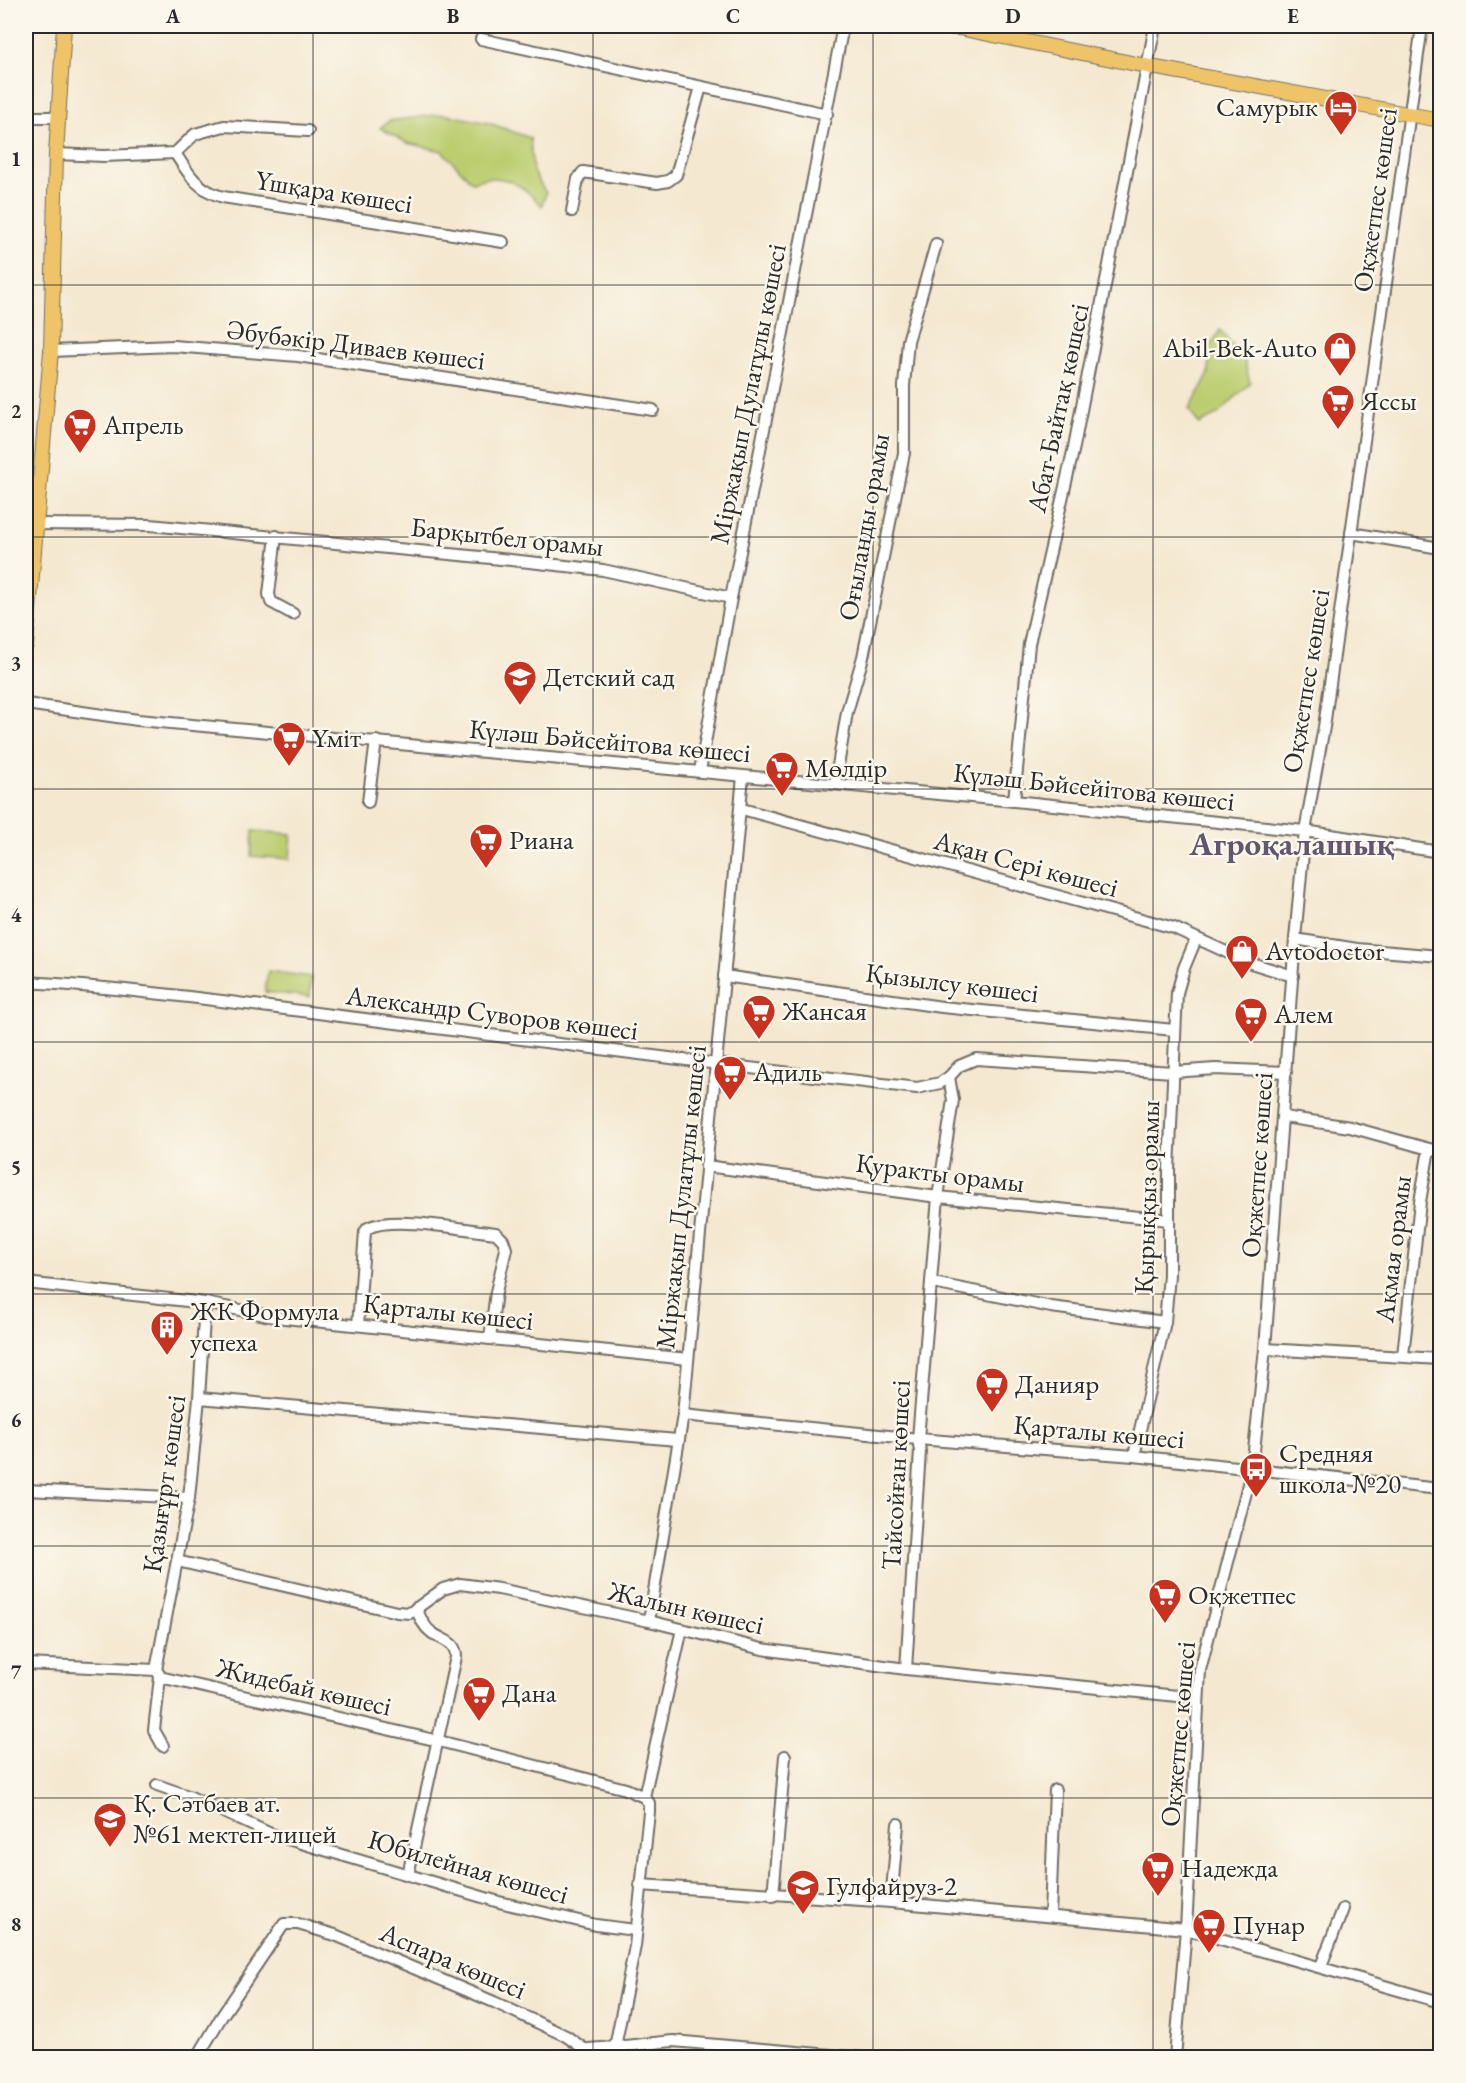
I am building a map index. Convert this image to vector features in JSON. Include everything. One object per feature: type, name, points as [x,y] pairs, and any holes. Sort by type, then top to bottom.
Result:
[{"type":"main road","points":[[26,645],[51,351],[56,154],[64,26]]},
{"type":"main road","points":[[933,26],[989,30],[1146,66],[1440,120]]},
{"type":"street","name":"Міржақып Дулатұлы көшесі","points":[[700,771],[731,598],[843,26]]},
{"type":"street","name":"Абат-Байтақ көшесі","points":[[1014,801],[1029,644],[1076,436],[1118,228],[1155,26]]},
{"type":"street","name":"Оқжетпес көшесі","points":[[1175,2058],[1186,1929],[1198,1698],[1205,1646],[1252,1469],[1265,1349],[1305,831],[1324,727],[1422,26]]},
{"type":"street","points":[[481,39],[827,114]]},
{"type":"street","points":[[572,211],[578,179],[583,172],[657,183],[668,181],[676,175],[701,87]]},
{"type":"street","points":[[26,117],[58,117]]},
{"type":"street","points":[[56,154],[104,156],[176,153],[195,134],[224,126],[308,131]]},
{"type":"street","name":"Үшқара көшесі","points":[[176,153],[191,178],[206,192],[223,197],[503,242]]},
{"type":"street","name":"Оғыланды орамы","points":[[836,784],[847,712],[863,657],[904,453],[904,386],[908,341],[936,244]]},
{"type":"street","name":"Әбубәкір Диваев көшесі","points":[[51,351],[173,346],[298,356],[653,410]]},
{"type":"street","name":"Барқытбел орамы","points":[[36,524],[150,525],[603,570],[731,598]]},
{"type":"street","points":[[1351,533],[1440,548]]},
{"type":"street","points":[[276,536],[269,594],[272,602],[293,614]]},
{"type":"street","name":"Күләш Бәйсейітова көшесі","points":[[26,704],[128,719],[376,741],[518,757],[700,771],[1305,831],[1440,852]]},
{"type":"street","points":[[368,802],[376,741]]},
{"type":"street","name":"Міржақып Дулатұлы көшесі","points":[[649,1622],[682,1415],[742,809],[743,776]]},
{"type":"street","name":"Ақан Сері көшесі","points":[[742,809],[1174,927],[1248,962],[1293,976]]},
{"type":"street","name":"Қырыққыз орамы","points":[[1134,1456],[1165,1322],[1169,1275],[1174,1030],[1177,993],[1196,939]]},
{"type":"street","points":[[1295,939],[1358,949],[1440,956]]},
{"type":"street","name":"Қызылсу көшесі","points":[[724,976],[942,1006],[1174,1030]]},
{"type":"street","name":"Александр Суворов көшесі","points":[[26,982],[139,991],[574,1044],[717,1066],[918,1088],[940,1083],[949,1077]]},
{"type":"street","points":[[949,1077],[958,1066],[976,1059],[1173,1072],[1215,1069],[1286,1072]]},
{"type":"street","name":"Тайсойған көшесі","points":[[906,1669],[920,1451],[918,1439],[933,1283],[938,1197],[953,1100],[949,1077]]},
{"type":"street","points":[[1284,1117],[1350,1127],[1440,1152]]},
{"type":"street","name":"Ақмая орамы","points":[[1403,1356],[1420,1202],[1429,1149]]},
{"type":"street","name":"Қуракты орамы","points":[[706,1166],[938,1197],[1169,1220]]},
{"type":"street","points":[[358,1325],[365,1232],[368,1228],[386,1223],[427,1225],[496,1233],[503,1240],[506,1250],[496,1292],[490,1339]]},
{"type":"street","name":"Қарталы көшесі","points":[[26,1283],[205,1303],[275,1317],[688,1359]]},
{"type":"street","points":[[933,1283],[1051,1307],[1165,1322]]},
{"type":"street","name":"Қазығұрт көшесі","points":[[163,1746],[154,1730],[158,1674],[189,1498],[205,1303]]},
{"type":"street","points":[[1265,1349],[1440,1359]]},
{"type":"street","points":[[199,1398],[677,1440]]},
{"type":"street","name":"Қарталы көшесі","points":[[682,1415],[918,1439],[1134,1456],[1440,1489]]},
{"type":"street","points":[[26,1490],[189,1498]]},
{"type":"street","points":[[177,1561],[397,1612],[410,1612],[416,1608],[424,1625],[432,1633],[450,1642],[456,1649],[408,1875]]},
{"type":"street","name":"Жалын көшесі","points":[[416,1608],[443,1589],[460,1584],[499,1589],[682,1629],[762,1650],[906,1669],[1198,1698]]},
{"type":"street","points":[[615,2047],[635,1946],[640,1885],[650,1812],[649,1803],[644,1797],[682,1629]]},
{"type":"street","name":"Жидебай көшесі","points":[[26,1665],[158,1674],[438,1741],[626,1789],[644,1797]]},
{"type":"street","points":[[773,1896],[785,1756]]},
{"type":"street","name":"Юбилейная көшесі","points":[[157,1785],[191,1797],[271,1834],[500,1902],[596,1925],[636,1930]]},
{"type":"street","points":[[1050,1915],[1055,1790]]},
{"type":"street","points":[[891,1902],[898,1824]]},
{"type":"street","points":[[640,1885],[773,1896],[891,1902],[1186,1929],[1440,2002]]},
{"type":"street","points":[[1321,1966],[1342,1909]]},
{"type":"street","name":"Аспара көшесі","points":[[197,2058],[220,2019],[284,1924],[298,1924],[335,1935],[495,2002],[588,2049],[597,2058]]},
{"type":"street","points":[[588,2049],[673,2041],[820,2056],[865,2058]]},
{"type":"green space","points":[[443,114],[489,123],[530,138],[533,172],[546,193],[542,206],[527,191],[511,182],[493,178],[472,182],[442,151],[407,143],[380,128],[389,121]]},
{"type":"green space","points":[[1220,330],[1244,358],[1250,383],[1217,415],[1199,424],[1189,410],[1209,373],[1209,348]]},
{"type":"green space","points":[[253,831],[292,834],[290,859],[251,856]]},
{"type":"green space","points":[[268,971],[311,977],[310,997],[265,992]]},
{"type":"place","name":"Самурык","points":[[1341,136]]},
{"type":"place","name":"Abil-Bek-Auto","points":[[1340,377]]},
{"type":"place","name":"Яссы","points":[[1338,430]]},
{"type":"place","name":"Апрель","points":[[80,454]]},
{"type":"place","name":"Детский сад","points":[[520,706]]},
{"type":"place","name":"Үміт","points":[[289,767]]},
{"type":"place","name":"Мөлдiр","points":[[782,797]]},
{"type":"place","name":"Риана","points":[[486,869]]},
{"type":"place","name":"Avtodoctor","points":[[1242,980]]},
{"type":"place","name":"Жансая","points":[[759,1040]]},
{"type":"place","name":"Алем","points":[[1251,1043]]},
{"type":"place","name":"Адиль","points":[[730,1101]]},
{"type":"place","name":"ЖК Формула успеха","points":[[167,1356]]},
{"type":"place","name":"Данияр","points":[[992,1413]]},
{"type":"place","name":"Средняя школа №20","points":[[1256,1498]]},
{"type":"place","name":"Оқжетпес","points":[[1165,1624]]},
{"type":"place","name":"Дана","points":[[479,1722]]},
{"type":"place","name":"Қ. Сәтбаев ат. №61 мектеп-лицей","points":[[110,1848]]},
{"type":"place","name":"Надежда","points":[[1158,1897]]},
{"type":"place","name":"Гулфайруз-2","points":[[803,1915]]},
{"type":"place","name":"Пунар","points":[[1209,1954]]},
{"type":"district","name":"Агроқалашық","points":[[1292,843]]}]
